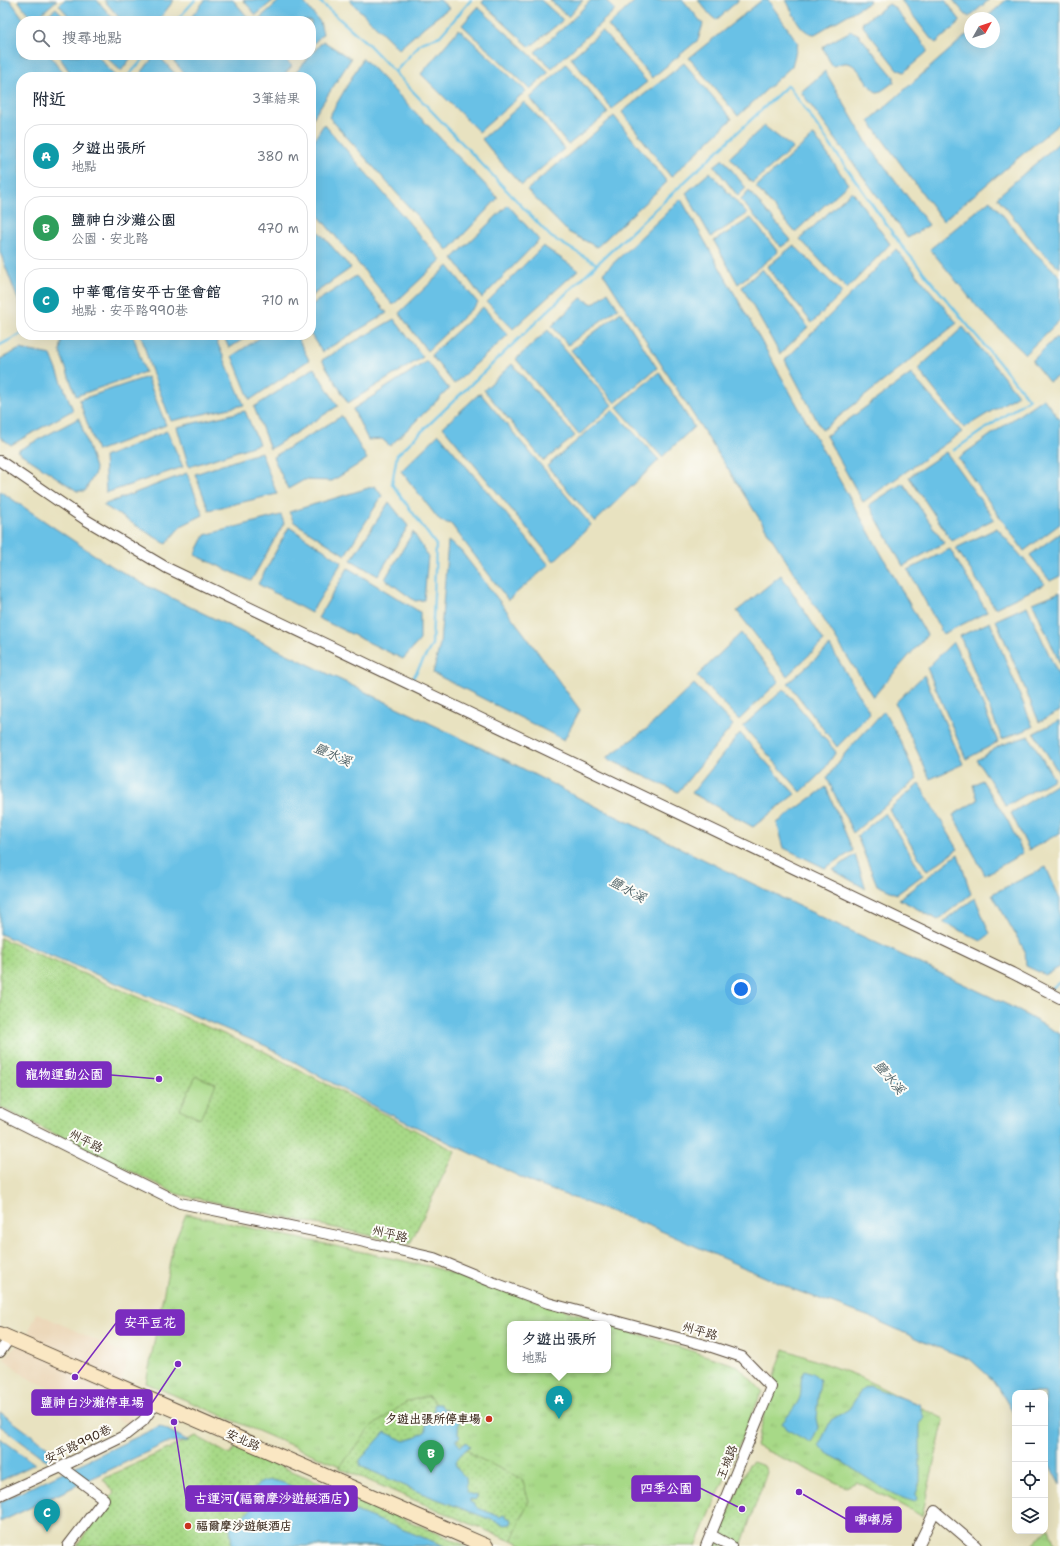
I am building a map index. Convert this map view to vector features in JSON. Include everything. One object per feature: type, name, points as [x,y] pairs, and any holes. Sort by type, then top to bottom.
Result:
[{"type":"street","points":[[0,461],[86,520],[167,568],[1012,973],[1060,998]]},
{"type":"street","name":"州平路","points":[[0,1112],[180,1203],[434,1258],[548,1303],[712,1347],[742,1357],[771,1387]]},
{"type":"street","points":[[0,1352],[4,1337]]},
{"type":"street","name":"安北路","points":[[4,1337],[155,1401],[486,1546]]},
{"type":"street","name":"王城路","points":[[706,1546],[771,1387]]},
{"type":"street","name":"安平路990巷","points":[[0,1495],[124,1436],[136,1428],[148,1416],[154,1407],[155,1401]]},
{"type":"street","points":[[61,1467],[104,1499],[68,1546]]},
{"type":"street","points":[[918,1546],[935,1511],[970,1539],[976,1546]]},
{"type":"street","points":[[711,1535],[731,1546]]},
{"type":"shaded area","points":[[37,1313],[128,1355],[119,1393],[126,1396],[134,1407],[129,1425],[26,1377],[4,1359],[27,1335]]},
{"type":"green space","points":[[0,938],[263,1051],[455,1151],[410,1244],[177,1194],[0,1107]]},
{"type":"green space","points":[[196,1076],[216,1084],[200,1119],[180,1109]]},
{"type":"green space","points":[[186,1214],[432,1267],[599,1321],[507,1321],[507,1373],[611,1373],[611,1325],[738,1366],[762,1391],[696,1546],[526,1546],[146,1383],[173,1246]]},
{"type":"green space","points":[[784,1349],[856,1375],[944,1419],[922,1516],[857,1482],[846,1487],[756,1446],[778,1365]]},
{"type":"green space","points":[[429,1396],[442,1411],[456,1437],[474,1456],[522,1479],[529,1501],[511,1541],[339,1468],[371,1427],[408,1401]]},
{"type":"green space","points":[[196,1436],[230,1455],[236,1447],[467,1546],[77,1546],[114,1493],[103,1479]]},
{"type":"green space","points":[[753,1462],[764,1466],[767,1472],[741,1546],[715,1546],[748,1466]]},
{"type":"green space","points":[[1049,1528],[1055,1546],[1032,1546],[1043,1534],[1048,1534]]},
{"type":"water","points":[[0,0],[10,0],[21,16],[16,16],[16,60],[54,60],[62,72],[16,72],[16,295],[0,252]]},
{"type":"water","points":[[18,0],[57,0],[39,16],[29,16]]},
{"type":"water","points":[[64,0],[97,0],[111,16],[69,16],[59,5]]},
{"type":"water","points":[[104,0],[174,0],[162,16],[118,16]]},
{"type":"water","points":[[205,0],[233,0],[247,16],[192,16]]},
{"type":"water","points":[[243,0],[274,0],[256,15]]},
{"type":"water","points":[[280,0],[302,0],[315,16],[262,16]]},
{"type":"water","points":[[349,0],[440,0],[449,8],[425,26],[399,49]]},
{"type":"water","points":[[484,0],[541,0],[563,20],[530,47],[482,3]]},
{"type":"water","points":[[550,0],[583,0],[568,17]]},
{"type":"water","points":[[591,0],[606,0],[615,10],[552,68],[535,52],[569,23]]},
{"type":"water","points":[[636,0],[683,0],[703,24],[698,40],[652,78],[608,26]]},
{"type":"water","points":[[698,0],[739,0],[716,20]]},
{"type":"water","points":[[762,0],[768,0],[798,43],[792,66],[738,116],[689,58]]},
{"type":"water","points":[[786,0],[870,0],[868,3],[815,34],[810,33],[801,26]]},
{"type":"water","points":[[901,0],[945,0],[960,22],[936,43],[931,39]]},
{"type":"water","points":[[953,0],[989,0],[975,12],[964,13]]},
{"type":"water","points":[[1006,0],[1060,1],[1060,123],[943,221],[869,121],[964,37],[964,48],[1000,48],[1000,12],[993,12]]},
{"type":"water","points":[[889,4],[894,7],[927,48],[927,52],[904,72],[897,69],[862,25],[863,22]]},
{"type":"water","points":[[478,7],[549,72],[530,89],[462,25]]},
{"type":"water","points":[[56,8],[63,16],[47,16]]},
{"type":"water","points":[[316,17],[320,22],[323,34],[316,41]]},
{"type":"water","points":[[459,29],[526,91],[479,132],[421,74]]},
{"type":"water","points":[[602,31],[647,82],[612,109],[571,58]]},
{"type":"water","points":[[851,31],[858,34],[894,77],[894,82],[878,92],[872,88],[852,65],[845,63],[832,66],[823,48],[825,45]]},
{"type":"water","points":[[323,41],[351,59],[316,113],[316,72],[296,72],[307,60],[316,60],[316,49]]},
{"type":"water","points":[[363,58],[498,198],[448,251],[329,117]]},
{"type":"water","points":[[61,60],[101,60],[112,72],[70,72]]},
{"type":"water","points":[[109,60],[129,60],[121,71]]},
{"type":"water","points":[[151,60],[163,60],[173,72],[142,72]]},
{"type":"water","points":[[173,60],[286,60],[292,66],[287,72],[183,72]]},
{"type":"water","points":[[684,63],[732,119],[671,177],[622,112]]},
{"type":"water","points":[[566,64],[608,113],[568,145],[530,98]]},
{"type":"water","points":[[825,71],[867,143],[929,225],[908,238],[801,92]]},
{"type":"water","points":[[524,102],[543,122],[564,149],[522,185],[482,139]]},
{"type":"water","points":[[614,116],[667,182],[597,247],[568,232],[527,190]]},
{"type":"water","points":[[324,124],[441,260],[393,305],[316,213],[316,137]]},
{"type":"water","points":[[764,126],[793,148],[752,183],[730,157]]},
{"type":"water","points":[[814,135],[848,184],[795,232],[756,187]]},
{"type":"water","points":[[1060,142],[1060,268],[1039,249],[997,197]]},
{"type":"water","points":[[723,159],[746,188],[738,196],[714,166]]},
{"type":"water","points":[[710,172],[747,214],[711,237],[686,193]]},
{"type":"water","points":[[749,191],[791,240],[781,247],[741,200]]},
{"type":"water","points":[[852,191],[890,244],[847,289],[800,239]]},
{"type":"water","points":[[681,199],[927,635],[873,697],[603,273]]},
{"type":"water","points":[[990,200],[1034,252],[1060,276],[1060,320],[1025,354],[979,309],[930,249]]},
{"type":"water","points":[[508,205],[539,240],[482,298],[453,258]]},
{"type":"water","points":[[751,218],[778,252],[738,284],[714,241]]},
{"type":"water","points":[[316,229],[351,268],[316,292]]},
{"type":"water","points":[[794,245],[842,293],[812,323],[767,267]]},
{"type":"water","points":[[543,246],[578,270],[513,329],[487,302]]},
{"type":"water","points":[[896,249],[957,323],[822,430],[785,360]]},
{"type":"water","points":[[448,266],[478,303],[427,351],[399,313]]},
{"type":"water","points":[[762,269],[808,327],[780,354],[742,287]]},
{"type":"water","points":[[356,276],[387,313],[322,352],[314,340],[316,340],[316,302]]},
{"type":"water","points":[[608,292],[618,308],[568,345],[552,326],[581,298],[593,304]]},
{"type":"water","points":[[483,307],[508,335],[454,384],[431,355]]},
{"type":"water","points":[[621,312],[657,368],[615,403],[571,350]]},
{"type":"water","points":[[394,319],[423,357],[348,403],[322,360]]},
{"type":"water","points":[[963,327],[1018,395],[964,428],[918,369]]},
{"type":"water","points":[[548,330],[612,405],[579,435],[516,359]]},
{"type":"water","points":[[1056,337],[1060,341],[1060,375],[1049,382],[1032,361]]},
{"type":"water","points":[[62,340],[135,340],[145,372],[76,396],[60,352]]},
{"type":"water","points":[[142,340],[216,340],[244,405],[171,421],[150,366]]},
{"type":"water","points":[[225,340],[242,340],[229,348]]},
{"type":"water","points":[[256,340],[299,340],[309,360],[250,400],[232,356]]},
{"type":"water","points":[[20,349],[51,355],[73,410],[11,445],[0,437],[0,359]]},
{"type":"water","points":[[427,361],[449,389],[390,446],[382,439],[368,440],[353,409]]},
{"type":"water","points":[[512,364],[575,436],[544,461],[484,390]]},
{"type":"water","points":[[314,368],[338,406],[270,449],[254,407]]},
{"type":"water","points":[[659,372],[694,427],[662,457],[617,407]]},
{"type":"water","points":[[911,374],[962,432],[863,502],[826,436]]},
{"type":"water","points":[[147,377],[166,425],[97,451],[79,400]]},
{"type":"water","points":[[480,393],[591,525],[554,561],[443,427]]},
{"type":"water","points":[[1043,398],[1060,420],[1060,524],[1024,551],[958,458]]},
{"type":"water","points":[[613,410],[659,460],[595,522],[547,466]]},
{"type":"water","points":[[245,411],[259,444],[189,467],[177,427]]},
{"type":"water","points":[[342,416],[367,459],[332,481],[304,480],[288,489],[273,457]]},
{"type":"water","points":[[79,418],[96,471],[85,491],[77,491],[17,451]]},
{"type":"water","points":[[167,431],[183,467],[106,493],[104,457]]},
{"type":"water","points":[[439,434],[549,565],[508,600],[451,524],[440,521],[401,471]]},
{"type":"water","points":[[261,452],[277,494],[209,510],[195,474]]},
{"type":"water","points":[[946,452],[994,519],[952,541],[909,477]]},
{"type":"water","points":[[187,473],[203,515],[181,526],[166,544],[103,505]]},
{"type":"water","points":[[903,483],[944,543],[903,566],[869,505]]},
{"type":"water","points":[[375,486],[382,496],[345,555],[294,522],[289,512]]},
{"type":"water","name":"鹽水溪","points":[[0,491],[108,564],[149,587],[514,764],[579,798],[792,903],[1010,1006],[1060,1034],[1060,1485],[1048,1463],[1048,1390],[1012,1390],[1012,1411],[995,1382],[971,1360],[924,1342],[870,1317],[792,1289],[650,1226],[535,1184],[377,1108],[266,1046],[0,934]]},
{"type":"water","points":[[389,502],[408,526],[378,576],[351,560]]},
{"type":"water","points":[[281,515],[284,523],[251,581],[195,555],[205,535]]},
{"type":"water","points":[[289,527],[342,562],[311,613],[258,584]]},
{"type":"water","points":[[997,528],[1045,584],[995,608],[956,548]]},
{"type":"water","points":[[413,532],[428,556],[424,600],[415,601],[385,579]]},
{"type":"water","points":[[1060,533],[1060,576],[1050,581],[1030,555]]},
{"type":"water","points":[[448,541],[461,551],[580,710],[564,740],[433,673],[440,644]]},
{"type":"water","points":[[950,549],[987,612],[943,634],[908,570]]},
{"type":"water","points":[[348,568],[420,612],[420,640],[403,659],[318,618]]},
{"type":"water","points":[[781,575],[824,641],[787,676],[737,611]]},
{"type":"water","points":[[1060,592],[1060,664],[1033,603]]},
{"type":"water","points":[[1027,606],[1060,679],[1060,711],[1039,722],[996,620]]},
{"type":"water","points":[[990,622],[1033,727],[1002,739],[960,636]]},
{"type":"water","points":[[741,633],[779,681],[739,720],[697,676]]},
{"type":"water","points":[[953,642],[980,698],[998,742],[966,759],[927,668]]},
{"type":"water","points":[[830,646],[870,713],[837,747],[788,683]]},
{"type":"water","points":[[924,675],[963,764],[930,779],[895,703]]},
{"type":"water","points":[[694,684],[733,725],[678,792],[606,758],[648,728]]},
{"type":"water","points":[[784,689],[836,752],[823,771],[801,792],[743,726]]},
{"type":"water","points":[[884,711],[902,744],[917,779],[853,833],[827,778],[846,752]]},
{"type":"water","points":[[1060,720],[1060,775],[1034,733]]},
{"type":"water","points":[[740,733],[795,794],[753,827],[692,793]]},
{"type":"water","points":[[1029,736],[1054,779],[1006,806],[977,760],[1001,745]]},
{"type":"water","points":[[982,780],[1008,821],[1023,853],[985,875],[953,815],[978,800],[973,785]]},
{"type":"water","points":[[919,784],[958,849],[927,871],[889,809]]},
{"type":"water","points":[[1057,784],[1060,788],[1060,833],[1029,850],[1011,813]]},
{"type":"water","points":[[826,787],[853,851],[825,868],[784,848],[777,823]]},
{"type":"water","points":[[885,813],[923,875],[897,894],[877,885],[857,836]]},
{"type":"water","points":[[958,854],[971,894],[938,920],[899,899]]},
{"type":"water","points":[[855,855],[866,889],[833,870]]},
{"type":"water","points":[[1046,867],[1060,899],[1060,967],[1045,975],[1026,966],[1025,951],[992,894]]},
{"type":"water","points":[[975,898],[990,934],[981,941],[943,922]]},
{"type":"water","points":[[805,1370],[813,1373],[820,1380],[816,1418],[818,1428],[811,1443],[786,1429],[782,1423],[799,1400],[801,1393],[801,1380]]},
{"type":"water","points":[[869,1386],[919,1404],[924,1417],[920,1422],[920,1482],[916,1494],[917,1499],[915,1502],[895,1495],[826,1453],[819,1445],[831,1420],[849,1409],[863,1388]]},
{"type":"water","points":[[434,1404],[440,1404],[444,1409],[459,1418],[458,1434],[460,1436],[456,1441],[461,1447],[466,1442],[470,1446],[460,1456],[456,1462],[456,1465],[466,1478],[466,1488],[468,1492],[478,1496],[475,1500],[470,1499],[470,1502],[478,1508],[500,1517],[503,1515],[512,1520],[511,1524],[505,1525],[421,1493],[360,1466],[360,1460],[385,1432],[404,1441],[415,1438],[426,1431],[425,1421],[434,1414]]},
{"type":"water","points":[[0,1412],[53,1451],[54,1457],[49,1461],[43,1458],[0,1426]]},
{"type":"water","points":[[160,1426],[189,1441],[166,1443],[0,1522],[0,1502]]},
{"type":"water","points":[[0,1438],[35,1464],[0,1481]]},
{"type":"water","points":[[272,1480],[281,1482],[445,1546],[232,1546],[230,1528],[252,1508],[248,1500],[251,1492],[259,1484]]},
{"type":"waterway","points":[[181,16],[195,0]]},
{"type":"waterway","points":[[318,0],[369,45],[551,237],[597,264],[788,85],[901,245],[1029,399],[954,450]]},
{"type":"waterway","points":[[395,72],[421,43],[440,36],[471,0]]},
{"type":"waterway","points":[[132,72],[142,60]]},
{"type":"waterway","points":[[413,678],[432,645],[436,545],[392,484],[397,455],[597,264]]},
{"type":"waterway","points":[[0,345],[16,337]]},
{"type":"waterway","points":[[1052,988],[1060,982]]},
{"type":"place","name":"寵物運動公園","points":[[159,1079]]},
{"type":"place","name":"鹽神白沙灘停車場","points":[[178,1364]]},
{"type":"place","name":"安平豆花","points":[[75,1377]]},
{"type":"place","name":"夕遊出張所停車場","points":[[489,1419]]},
{"type":"place","name":"夕遊出張所","points":[[559,1419]]},
{"type":"place","name":"古運河(福爾摩沙遊艇酒店)","points":[[174,1422]]},
{"type":"place","name":"鹽神白沙灘公園","points":[[431,1473]]},
{"type":"place","name":"嘟嘟房","points":[[799,1492]]},
{"type":"place","name":"四季公園","points":[[742,1509]]},
{"type":"place","name":"福爾摩沙遊艇酒店","points":[[188,1526]]},
{"type":"place","name":"中華電信安平古堡會館","points":[[47,1532]]}]
